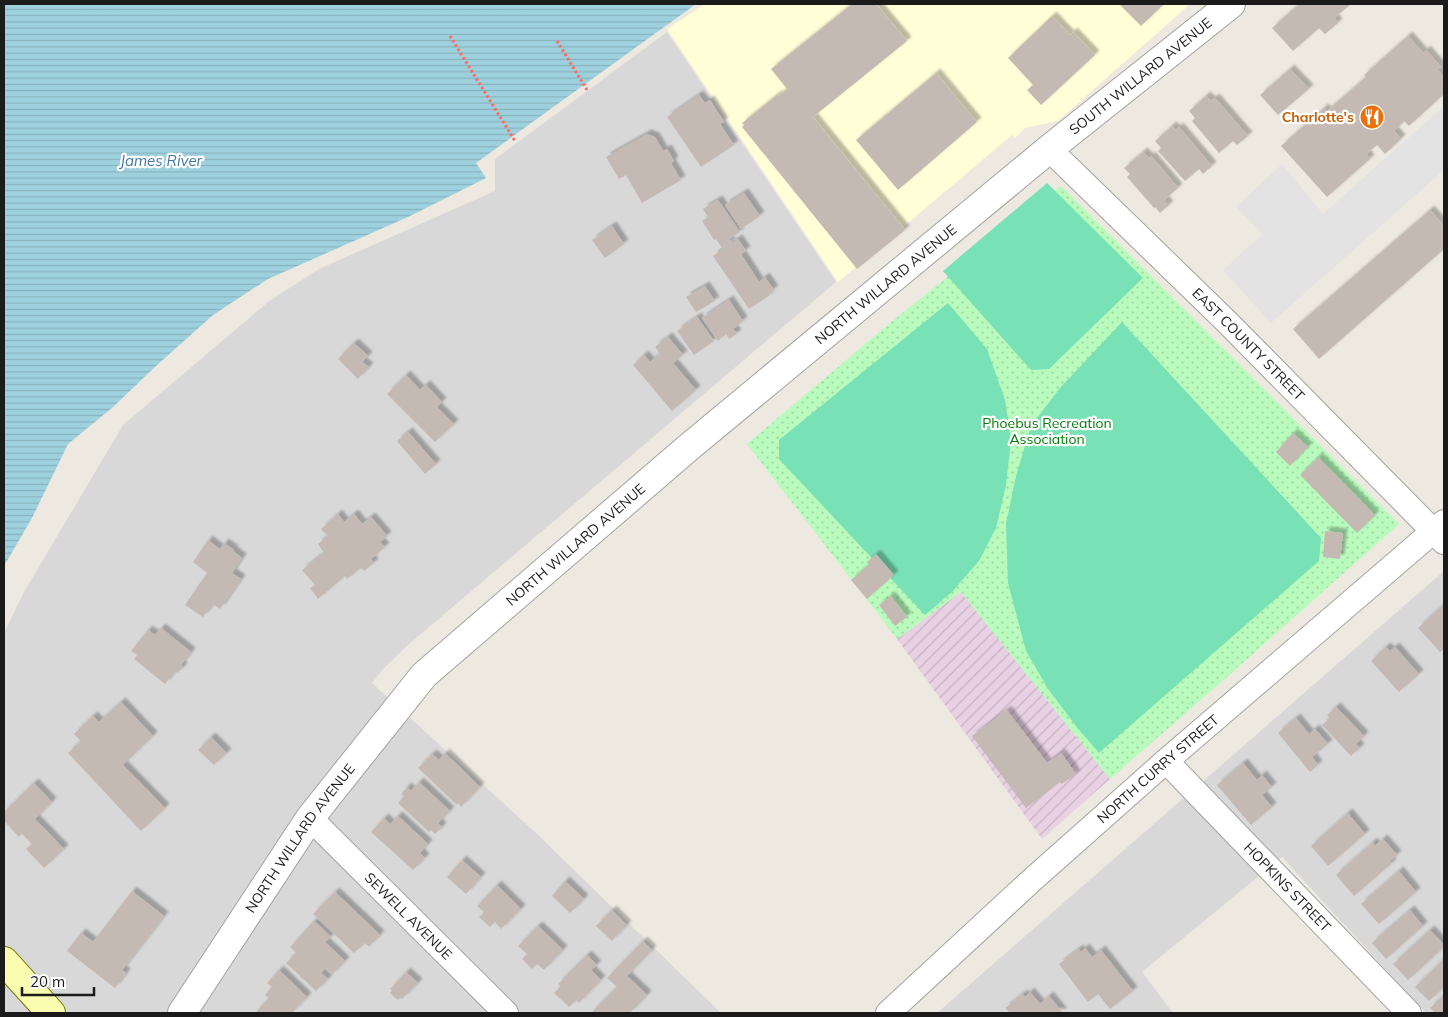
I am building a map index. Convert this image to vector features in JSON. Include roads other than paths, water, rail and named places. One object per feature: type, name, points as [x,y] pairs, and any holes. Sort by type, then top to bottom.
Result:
[{"type":"main road","points":[[4,961],[51,1013]]},
{"type":"street","name":"SOUTH WILLARD AVENUE","points":[[1050,149],[1231,4]]},
{"type":"street","name":"EAST COUNTY STREET","points":[[1050,149],[1441,532]]},
{"type":"street","name":"NORTH WILLARD AVENUE","points":[[182,1013],[310,818],[424,676],[688,447],[1050,149]]},
{"type":"street","name":"NORTH CURRY STREET","points":[[888,1013],[1032,880],[1166,761],[1441,532]]},
{"type":"street","name":"HOPKINS STREET","points":[[1166,761],[1409,1013]]},
{"type":"street","name":"SEWELL AVENUE","points":[[310,818],[506,1013]]},
{"type":"water","name":"James River","points":[[4,4],[696,4],[476,163],[486,178],[408,217],[268,279],[213,315],[113,407],[68,444],[32,518],[4,566]]},
{"type":"place","name":"Charlotte's","points":[[1372,117]]},
{"type":"park label","name":"Phoebus Recreation Association","points":[[1047,432]]}]
